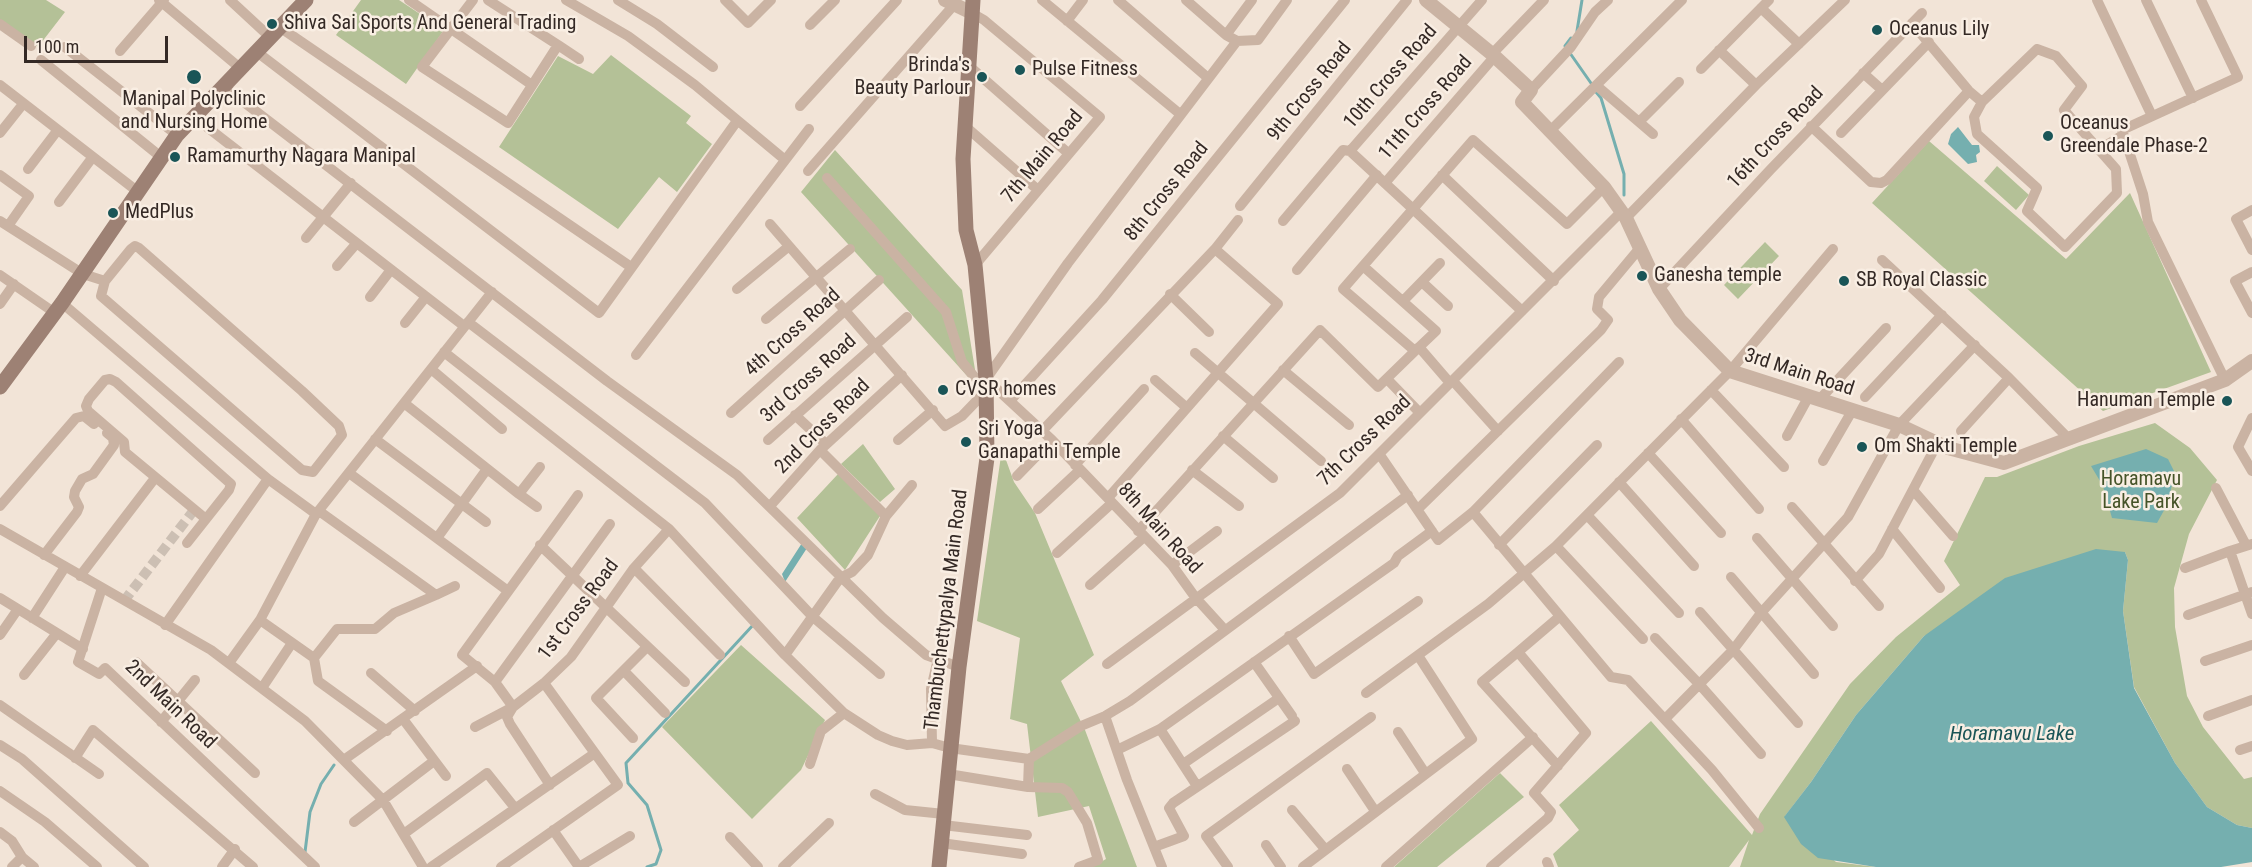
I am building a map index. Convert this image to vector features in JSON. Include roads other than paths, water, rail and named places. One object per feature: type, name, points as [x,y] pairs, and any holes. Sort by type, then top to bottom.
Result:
[{"type":"main road","points":[[0,387],[83,274],[177,135],[276,33],[299,2]]},
{"type":"main road","name":"Thambuchettypalya Main Road","points":[[939,867],[959,667],[987,458],[986,385],[975,265],[966,230],[963,159],[971,6]]},
{"type":"street","points":[[230,0],[276,33],[631,267]]},
{"type":"street","points":[[409,0],[532,85]]},
{"type":"street","points":[[473,0],[422,67],[508,123],[558,45]]},
{"type":"street","points":[[488,0],[579,59]]},
{"type":"street","points":[[566,0],[628,36],[695,85],[784,159]]},
{"type":"street","points":[[618,0],[657,24],[713,68]]},
{"type":"street","points":[[725,0],[748,23],[771,0]]},
{"type":"street","points":[[810,25],[836,0]]},
{"type":"street","points":[[800,106],[897,0]]},
{"type":"street","points":[[1042,0],[1180,114]]},
{"type":"street","points":[[1067,21],[1083,0]]},
{"type":"street","points":[[1118,0],[1208,78]]},
{"type":"street","points":[[1186,0],[1226,35],[1238,41],[1258,40],[1287,0]]},
{"type":"street","points":[[1226,35],[1252,0]]},
{"type":"street","name":"8th Cross Road","points":[[1010,401],[1102,300],[1345,0]]},
{"type":"street","name":"9th Cross Road","points":[[1240,206],[1407,0]]},
{"type":"street","points":[[1426,0],[1493,55],[1531,90],[1571,46],[1595,12],[1608,0]]},
{"type":"street","name":"10th Cross Road","points":[[1283,221],[1343,150],[1350,151],[1482,0]]},
{"type":"street","name":"11th Cross Road","points":[[1297,270],[1544,0]]},
{"type":"street","points":[[1549,132],[1682,0]]},
{"type":"street","name":"7th Cross Road","points":[[1107,664],[1195,597],[1340,493],[1522,311],[1845,0]]},
{"type":"street","points":[[2097,0],[2152,116]]},
{"type":"street","points":[[2146,0],[2193,98]]},
{"type":"street","points":[[2200,0],[2238,77],[2122,130],[2143,194],[2148,222],[2225,380]]},
{"type":"street","points":[[120,51],[161,1],[240,68]]},
{"type":"street","points":[[808,171],[949,3],[971,6]]},
{"type":"street","points":[[1701,69],[1765,4],[1800,44]]},
{"type":"street","name":"7th Main Road","points":[[971,6],[984,20],[1100,117],[975,265]]},
{"type":"street","name":"16th Cross Road","points":[[1659,289],[1811,126],[1922,13]]},
{"type":"street","points":[[1912,23],[1969,91],[1982,102]]},
{"type":"street","points":[[0,24],[31,46]]},
{"type":"street","points":[[770,225],[945,426],[963,416],[1068,263],[1238,41]]},
{"type":"street","points":[[1841,133],[1881,89],[1929,42]]},
{"type":"street","points":[[65,47],[177,135]]},
{"type":"street","points":[[2037,49],[2056,56],[2082,86],[2064,110],[2116,169],[2117,193],[2065,246],[2027,211],[2037,188],[1977,134],[1974,117],[1982,102],[2037,49]]},
{"type":"street","points":[[1719,51],[1756,85]]},
{"type":"street","points":[[257,52],[598,313],[737,121]]},
{"type":"street","points":[[42,60],[161,157]]},
{"type":"street","points":[[968,65],[1068,153]]},
{"type":"street","points":[[1863,73],[1881,89]]},
{"type":"street","points":[[1639,122],[1679,82]]},
{"type":"street","points":[[0,85],[137,191]]},
{"type":"street","points":[[223,86],[607,381],[737,475],[840,578],[926,655],[959,667]]},
{"type":"street","points":[[1594,89],[1653,134]]},
{"type":"street","name":"3rd Main Road","points":[[1531,90],[1522,102],[1604,187],[1624,215],[1659,289],[1680,320],[1730,371],[1899,425],[1937,444],[2004,463],[2225,380],[2252,361]]},
{"type":"street","points":[[1811,126],[1871,182],[1881,183],[1887,180],[1969,91]]},
{"type":"street","points":[[0,133],[22,104]]},
{"type":"street","points":[[194,117],[425,298],[466,324],[705,503],[813,617],[880,674]]},
{"type":"street","points":[[965,126],[1038,190]]},
{"type":"street","points":[[636,355],[809,129]]},
{"type":"street","points":[[28,169],[57,131]]},
{"type":"street","points":[[2100,149],[2123,135]]},
{"type":"street","points":[[1498,431],[1417,349],[1343,289],[1473,140],[1567,224],[1604,187]]},
{"type":"street","points":[[1350,151],[1522,311]]},
{"type":"street","points":[[59,202],[92,158]]},
{"type":"street","points":[[0,175],[29,196],[4,223],[83,274],[105,281]]},
{"type":"street","points":[[1442,175],[1554,281]]},
{"type":"street","name":"8th Main Road","points":[[827,178],[935,297],[946,312],[962,362],[986,385],[1010,401],[1052,440],[1172,565],[1195,597],[1225,630]]},
{"type":"street","points":[[306,238],[351,183]]},
{"type":"street","points":[[2252,210],[2236,219],[2252,250]]},
{"type":"street","points":[[1042,431],[1215,249],[1238,220]]},
{"type":"street","points":[[337,267],[356,244]]},
{"type":"street","points":[[135,246],[139,248],[324,412],[342,429],[342,435],[313,472],[302,470],[101,296],[105,281],[131,249],[135,246]]},
{"type":"street","points":[[737,289],[788,247]]},
{"type":"street","points":[[766,319],[850,249]]},
{"type":"street","points":[[1057,554],[1110,501],[1186,408],[1278,304],[1215,249]]},
{"type":"street","points":[[1418,509],[1601,330],[1608,320],[1597,309],[1599,297],[1639,249]]},
{"type":"street","points":[[1366,693],[1419,657],[1524,575],[1556,546],[1730,371],[1833,249]]},
{"type":"street","points":[[1882,260],[1975,345],[2070,440]]},
{"type":"street","points":[[1402,302],[1440,263]]},
{"type":"street","points":[[1090,585],[1141,534],[1192,470],[1320,330],[1378,387],[1436,331],[1363,266]]},
{"type":"street","points":[[370,297],[390,271]]},
{"type":"street","points":[[2252,272],[2235,280],[2252,313]]},
{"type":"street","points":[[0,275],[58,308],[268,479],[436,595]]},
{"type":"street","name":"4th Cross Road","points":[[731,413],[879,280]]},
{"type":"street","points":[[1422,282],[1448,306]]},
{"type":"street","points":[[0,304],[14,284]]},
{"type":"street","points":[[229,663],[260,620],[318,512],[492,292]]},
{"type":"street","points":[[1170,294],[1209,332]]},
{"type":"street","points":[[405,323],[425,298]]},
{"type":"street","points":[[1865,397],[1942,315]]},
{"type":"street","name":"3rd Cross Road","points":[[768,440],[907,317]]},
{"type":"street","points":[[1787,436],[1814,398],[1886,328]]},
{"type":"street","points":[[1665,719],[1733,650],[1761,613],[1794,580],[1848,517],[1899,425],[1975,345]]},
{"type":"street","points":[[444,352],[669,529],[785,655],[844,712],[878,735],[907,745],[932,743],[950,748],[1029,759],[1081,726],[1106,716],[1408,495]]},
{"type":"street","points":[[1195,353],[1321,460]]},
{"type":"street","points":[[1380,455],[1438,540],[1473,512],[1619,362]]},
{"type":"street","points":[[431,369],[502,429]]},
{"type":"street","points":[[1283,370],[1349,425]]},
{"type":"street","name":"2nd Cross Road","points":[[770,506],[823,447],[902,375]]},
{"type":"street","points":[[187,543],[229,490],[231,484],[116,382],[110,378],[105,380],[89,399],[86,406],[88,411],[124,442],[125,452],[206,519]]},
{"type":"street","points":[[1961,431],[2009,378]]},
{"type":"street","points":[[1387,379],[1420,413]]},
{"type":"street","points":[[1155,380],[1186,408]]},
{"type":"street","points":[[1038,509],[1078,468],[1144,389]]},
{"type":"street","points":[[1711,390],[1784,467]]},
{"type":"street","points":[[404,403],[537,507]]},
{"type":"street","points":[[898,440],[933,410]]},
{"type":"street","points":[[1822,461],[1852,411]]},
{"type":"street","points":[[795,415],[886,516]]},
{"type":"street","points":[[963,416],[986,415]]},
{"type":"street","points":[[0,506],[76,418],[84,416],[113,438],[114,445],[93,474],[82,479],[75,492],[74,497],[79,507],[77,512],[44,555]]},
{"type":"street","points":[[2252,418],[2238,447],[2252,471]]},
{"type":"street","points":[[1681,419],[1759,509]]},
{"type":"street","points":[[1223,436],[1273,478]]},
{"type":"street","points":[[375,440],[486,522]]},
{"type":"street","points":[[1017,476],[1052,440]]},
{"type":"street","points":[[1855,581],[1879,554],[1937,444]]},
{"type":"street","points":[[1499,545],[1597,445]]},
{"type":"street","points":[[1648,453],[1721,533]]},
{"type":"street","points":[[519,494],[540,467]]},
{"type":"street","points":[[437,538],[487,469]]},
{"type":"street","points":[[1192,470],[1239,506]]},
{"type":"street","points":[[349,473],[508,591]]},
{"type":"street","points":[[80,576],[155,478]]},
{"type":"street","points":[[165,625],[268,479]]},
{"type":"street","points":[[1619,482],[1694,566]]},
{"type":"street","points":[[785,655],[840,578],[852,572],[868,555],[886,516],[912,485]]},
{"type":"street","points":[[2185,568],[2249,545],[2216,488]]},
{"type":"street","points":[[1913,490],[1953,537]]},
{"type":"street","points":[[550,785],[510,724],[507,717],[513,707],[495,682],[462,655],[578,495]]},
{"type":"street","points":[[1792,507],[1878,606]]},
{"type":"street","points":[[1473,512],[1611,677],[1628,680],[1712,770],[1758,828]]},
{"type":"street","points":[[1587,514],[1678,613]]},
{"type":"street","points":[[495,682],[610,524]]},
{"type":"street","points":[[0,529],[229,663],[305,721],[383,800],[405,833],[423,867]]},
{"type":"street","name":"1st Cross Road","points":[[475,727],[513,707],[572,657],[634,568],[669,529]]},
{"type":"street","points":[[1892,529],[1940,588]]},
{"type":"street","points":[[1172,565],[1217,531]]},
{"type":"street","points":[[1117,750],[1160,729],[1394,563],[1398,556],[1432,531]]},
{"type":"street","points":[[1757,538],[1833,626]]},
{"type":"street","points":[[540,545],[685,682]]},
{"type":"street","points":[[1556,546],[1643,639]]},
{"type":"street","points":[[2230,552],[2248,594],[2252,615]]},
{"type":"street","points":[[32,618],[65,567]]},
{"type":"street","points":[[634,568],[720,655]]},
{"type":"street","points":[[1731,577],[1814,674]]},
{"type":"street","points":[[314,658],[337,629],[375,629],[394,614],[455,586]]},
{"type":"street","points":[[0,598],[83,649],[102,588]]},
{"type":"street","points":[[2188,615],[2248,594]]},
{"type":"street","points":[[1289,636],[1314,674],[1418,601]]},
{"type":"street","points":[[0,635],[18,609]]},
{"type":"street","points":[[1700,612],[1798,723]]},
{"type":"street","points":[[1558,766],[1482,682],[1559,617]]},
{"type":"street","points":[[260,620],[314,658],[318,681],[387,731]]},
{"type":"street","points":[[24,675],[57,633]]},
{"type":"street","points":[[1655,638],[1701,685],[1761,754]]},
{"type":"street","points":[[262,688],[292,643]]},
{"type":"street","points":[[2205,661],[2252,645]]},
{"type":"street","points":[[633,738],[596,698],[647,647]]},
{"type":"street","name":"2nd Main Road","points":[[83,649],[78,662],[99,674],[105,668],[308,859]]},
{"type":"street","points":[[1491,867],[1548,818],[1551,812],[1534,793],[1586,733],[1518,652]]},
{"type":"street","points":[[1303,867],[1472,739],[1419,657]]},
{"type":"street","points":[[932,743],[930,704],[938,659]]},
{"type":"street","points":[[136,662],[255,773]]},
{"type":"street","points":[[1154,847],[1184,836],[1168,808],[1173,802],[1294,719],[1254,662]]},
{"type":"street","points":[[345,759],[477,666]]},
{"type":"street","points":[[624,670],[665,713]]},
{"type":"street","points":[[371,673],[415,711]]},
{"type":"street","points":[[161,722],[195,680]]},
{"type":"street","points":[[501,867],[618,785],[544,683]]},
{"type":"street","points":[[1183,764],[1279,698]]},
{"type":"street","points":[[2208,716],[2252,700]]},
{"type":"street","points":[[0,705],[99,774]]},
{"type":"street","points":[[810,764],[821,731],[844,712]]},
{"type":"street","points":[[1106,716],[1162,867]]},
{"type":"street","points":[[1228,867],[1206,836],[1371,717]]},
{"type":"street","points":[[403,719],[446,776]]},
{"type":"street","points":[[1160,729],[1195,783]]},
{"type":"street","points":[[75,758],[93,730],[235,849],[253,867]]},
{"type":"street","points":[[1398,732],[1425,773]]},
{"type":"street","points":[[1388,867],[1533,737]]},
{"type":"street","points":[[0,745],[22,759],[144,867]]},
{"type":"street","points":[[2240,750],[2252,746]]},
{"type":"street","points":[[431,867],[595,753]]},
{"type":"street","points":[[1028,787],[1029,759]]},
{"type":"street","points":[[354,822],[434,761]]},
{"type":"street","points":[[1347,769],[1375,811]]},
{"type":"street","points":[[405,833],[487,773],[515,808]]},
{"type":"street","points":[[948,774],[1028,787],[1062,788],[1072,797],[1088,823],[1098,860],[1079,867]]},
{"type":"street","points":[[0,791],[45,822],[97,867]]},
{"type":"street","points":[[875,794],[905,810],[944,820],[1027,835]]},
{"type":"street","points":[[1292,810],[1325,849]]},
{"type":"street","points":[[783,867],[829,823]]},
{"type":"street","points":[[553,830],[579,867],[630,836]]},
{"type":"street","points":[[0,832],[12,841],[22,857],[34,867]]},
{"type":"street","points":[[730,837],[758,867]]},
{"type":"street","points":[[941,843],[1022,854]]},
{"type":"street","points":[[1266,845],[1281,867]]},
{"type":"street","points":[[222,867],[235,849]]},
{"type":"street","points":[[12,867],[22,857]]},
{"type":"water","points":[[1958,127],[1972,145],[1979,145],[1980,152],[1976,155],[1977,162],[1968,164],[1948,144],[1951,134]]},
{"type":"water","points":[[2146,449],[2168,459],[2175,473],[2167,505],[2157,523],[2112,518],[2103,486],[2091,466]]},
{"type":"water","points":[[802,543],[807,548],[785,582],[782,574]]},
{"type":"water","name":"Horamavu Lake","points":[[2096,549],[2125,552],[2128,560],[2123,611],[2134,688],[2175,763],[2207,807],[2237,825],[2252,828],[2252,862],[2221,867],[1876,867],[1818,858],[1801,844],[1784,817],[1811,782],[1856,715],[1924,636],[2005,578]]},
{"type":"waterway","points":[[1577,31],[1582,0]]},
{"type":"waterway","points":[[1571,38],[1565,46],[1593,86]]},
{"type":"waterway","points":[[1596,92],[1601,98],[1624,174],[1624,195]]},
{"type":"waterway","points":[[647,867],[656,864],[661,850],[647,805],[628,783],[626,763],[754,624]]},
{"type":"waterway","points":[[305,852],[310,812],[321,784],[334,765]]},
{"type":"tunnel","points":[[124,601],[194,510]]},
{"type":"place","name":"Shiva Sai Sports And General Trading","points":[[272,24]]},
{"type":"place","name":"Oceanus Lily","points":[[1877,30]]},
{"type":"place","name":"Pulse Fitness","points":[[1020,70]]},
{"type":"place","name":"Manipal Polyclinic and Nursing Home","points":[[194,77]]},
{"type":"place","name":"Brinda's Beauty Parlour","points":[[982,77]]},
{"type":"place","name":"Oceanus Greendale Phase-2","points":[[2048,136]]},
{"type":"place","name":"Ramamurthy Nagara Manipal","points":[[175,157]]},
{"type":"place","name":"MedPlus","points":[[113,213]]},
{"type":"place","name":"Ganesha temple","points":[[1642,276]]},
{"type":"place","name":"SB Royal Classic","points":[[1844,281]]},
{"type":"place","name":"CVSR homes","points":[[943,390]]},
{"type":"place","name":"Hanuman Temple","points":[[2227,401]]},
{"type":"place","name":"Sri Yoga Ganapathi Temple","points":[[966,442]]},
{"type":"place","name":"Om Shakti Temple","points":[[1862,447]]},
{"type":"park label","name":"Horamavu Lake Park","points":[[2141,492]]}]
